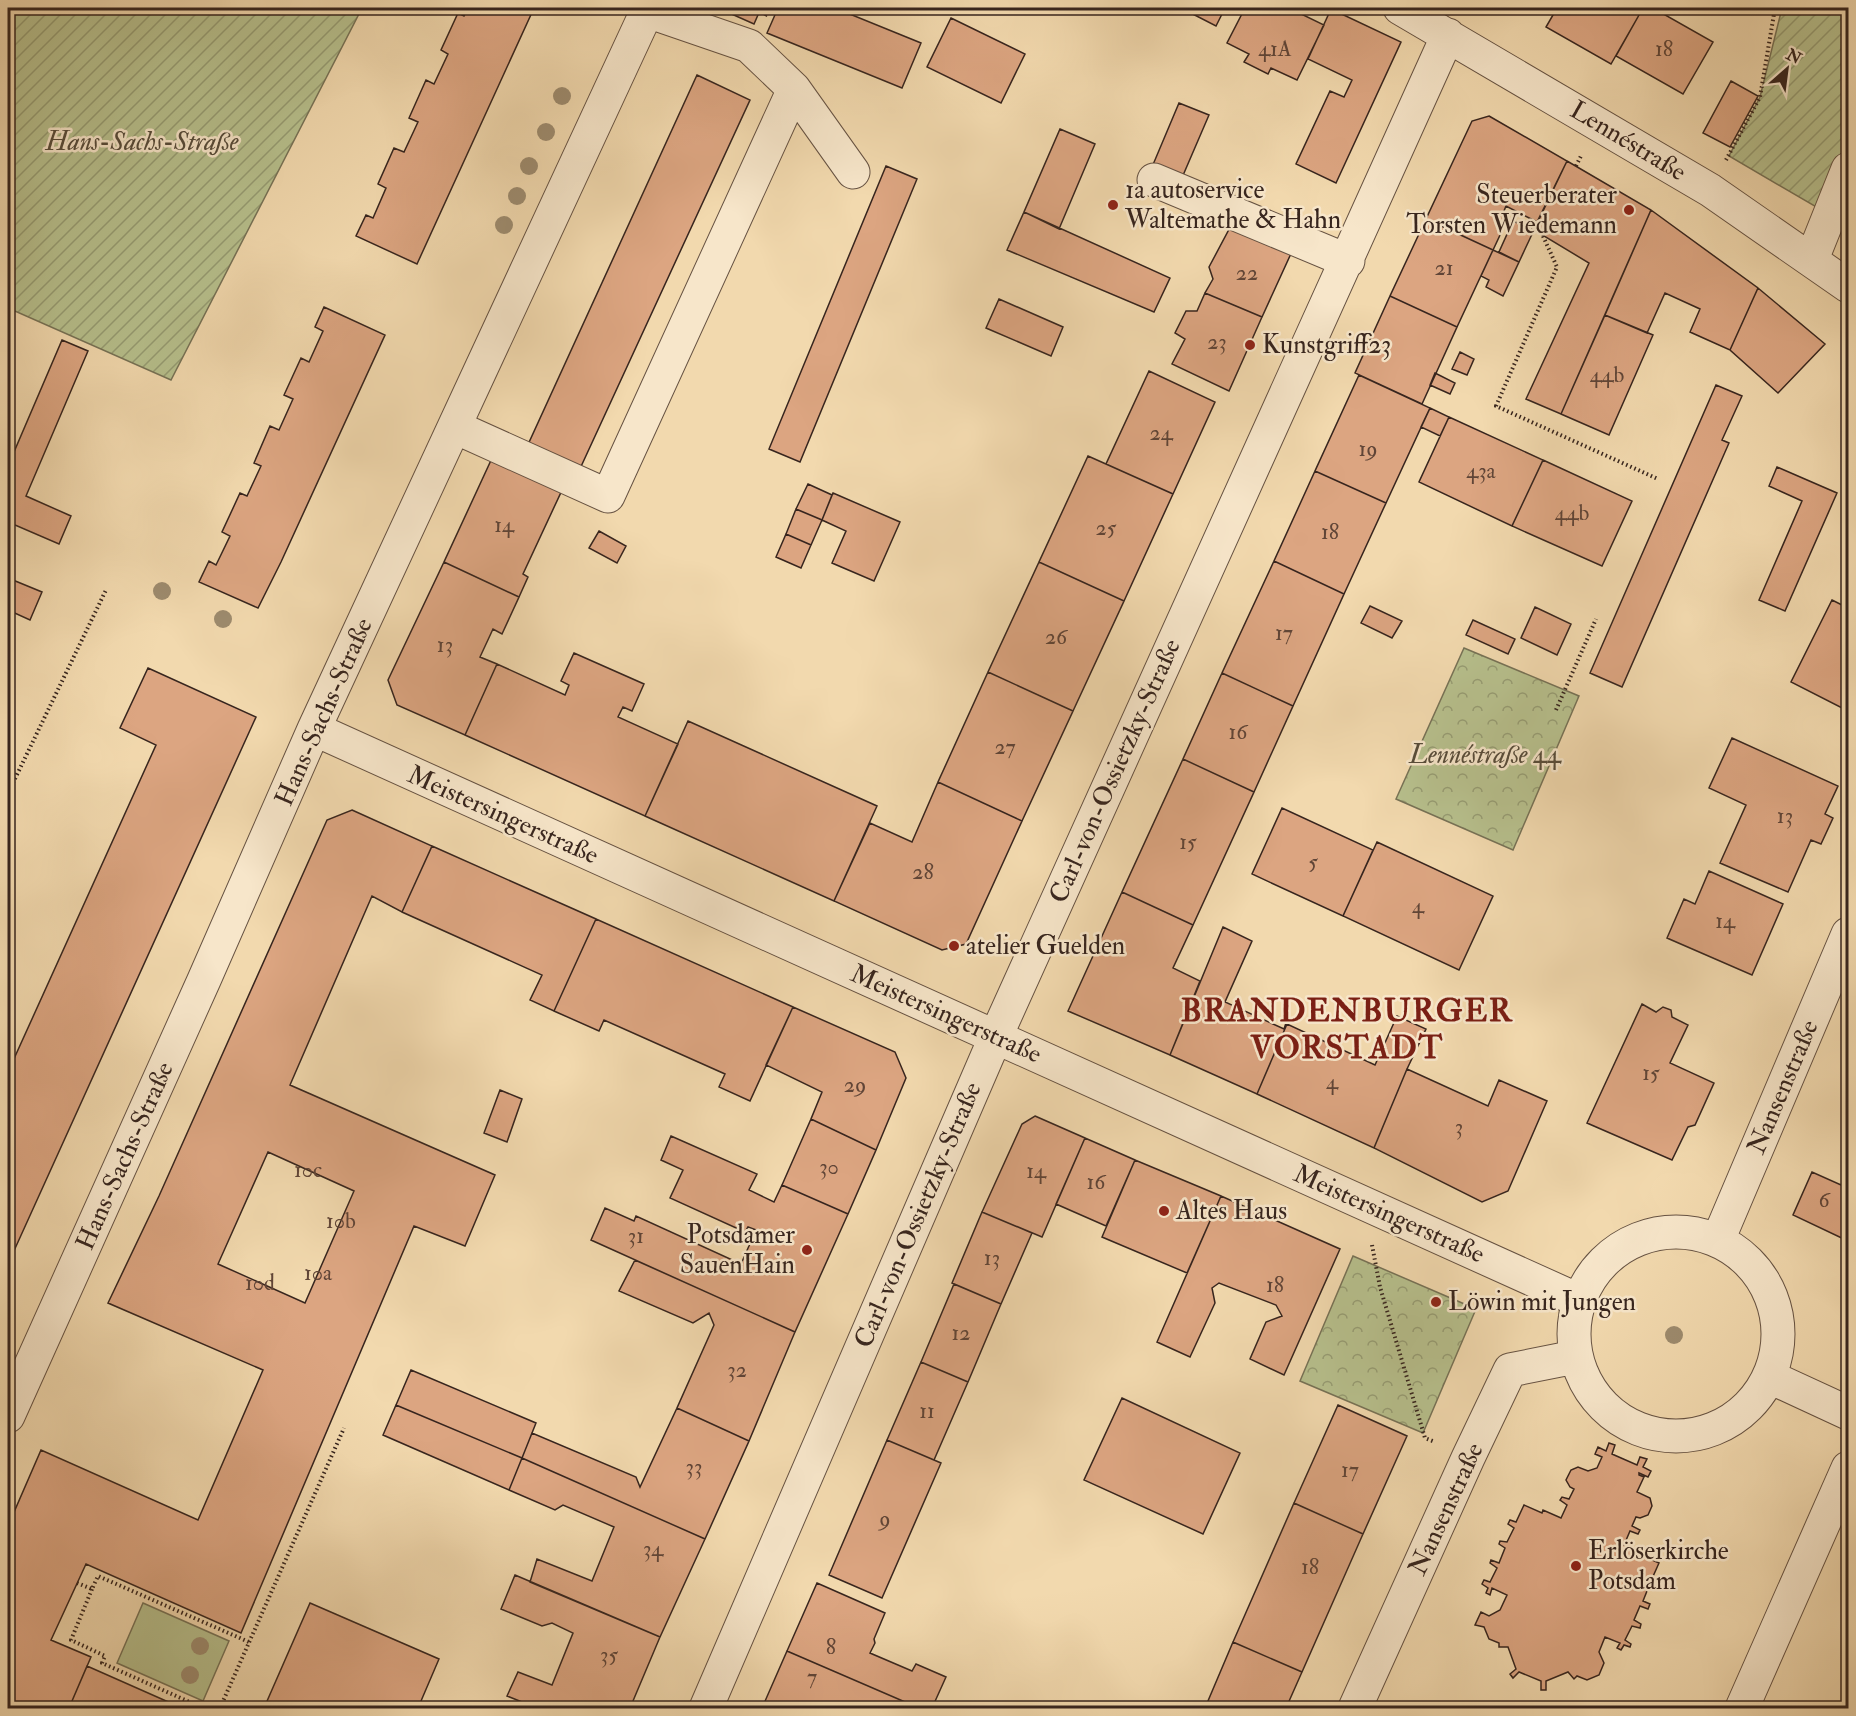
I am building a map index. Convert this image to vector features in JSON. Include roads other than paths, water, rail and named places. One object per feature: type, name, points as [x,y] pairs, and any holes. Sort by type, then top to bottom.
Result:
[{"type":"street","name":"Lennéstraße","points":[[1401,8],[1710,190],[1848,286]]},
{"type":"street","name":"Hans-Sachs-Straße","points":[[8,1416],[314,729],[647,11],[748,46],[794,89]]},
{"type":"street","name":"Carl-von-Ossietzky-Straße","points":[[706,1708],[996,1036],[1280,405],[1348,261],[1448,35]]},
{"type":"street","points":[[455,427],[608,496],[794,89],[853,171]]},
{"type":"street","points":[[1812,259],[1848,169]]},
{"type":"street","points":[[1154,180],[1348,261]]},
{"type":"street","name":"Meistersingerstraße","points":[[314,729],[1578,1300]]},
{"type":"street","name":"Nansenstraße","points":[[1718,1240],[1848,934]]},
{"type":"street","points":[[1685,1232],[1718,1240],[1745,1258],[1766,1283],[1777,1314],[1778,1346],[1770,1377],[1752,1404],[1727,1424],[1697,1435],[1665,1437],[1634,1429],[1607,1411],[1587,1387],[1575,1357],[1573,1328],[1578,1300],[1595,1270],[1620,1247],[1651,1234],[1685,1232]]},
{"type":"street","name":"Nansenstraße","points":[[1355,1708],[1510,1370],[1575,1357]]},
{"type":"street","points":[[1770,1377],[1848,1413]]},
{"type":"street","points":[[1742,1708],[1848,1468]]},
{"type":"place","name":"1a autoservice Waltemathe & Hahn","points":[[1113,205]]},
{"type":"place","name":"Steuerberater Torsten Wiedemann","points":[[1629,210]]},
{"type":"place","name":"Kunstgriff23","points":[[1250,345]]},
{"type":"place","name":"atelier Guelden","points":[[954,946]]},
{"type":"place","name":"Altes Haus","points":[[1164,1211]]},
{"type":"place","name":"Potsdamer SauenHain","points":[[807,1250]]},
{"type":"place","name":"Löwin mit Jungen","points":[[1436,1302]]},
{"type":"place","name":"Erlöserkirche Potsdam","points":[[1576,1566]]},
{"type":"district","name":"BRANDENBURGER VORSTADT","points":[[1347,1030]]},
{"type":"park label","name":"Lennéstraße 44","points":[[1485,755]]}]
